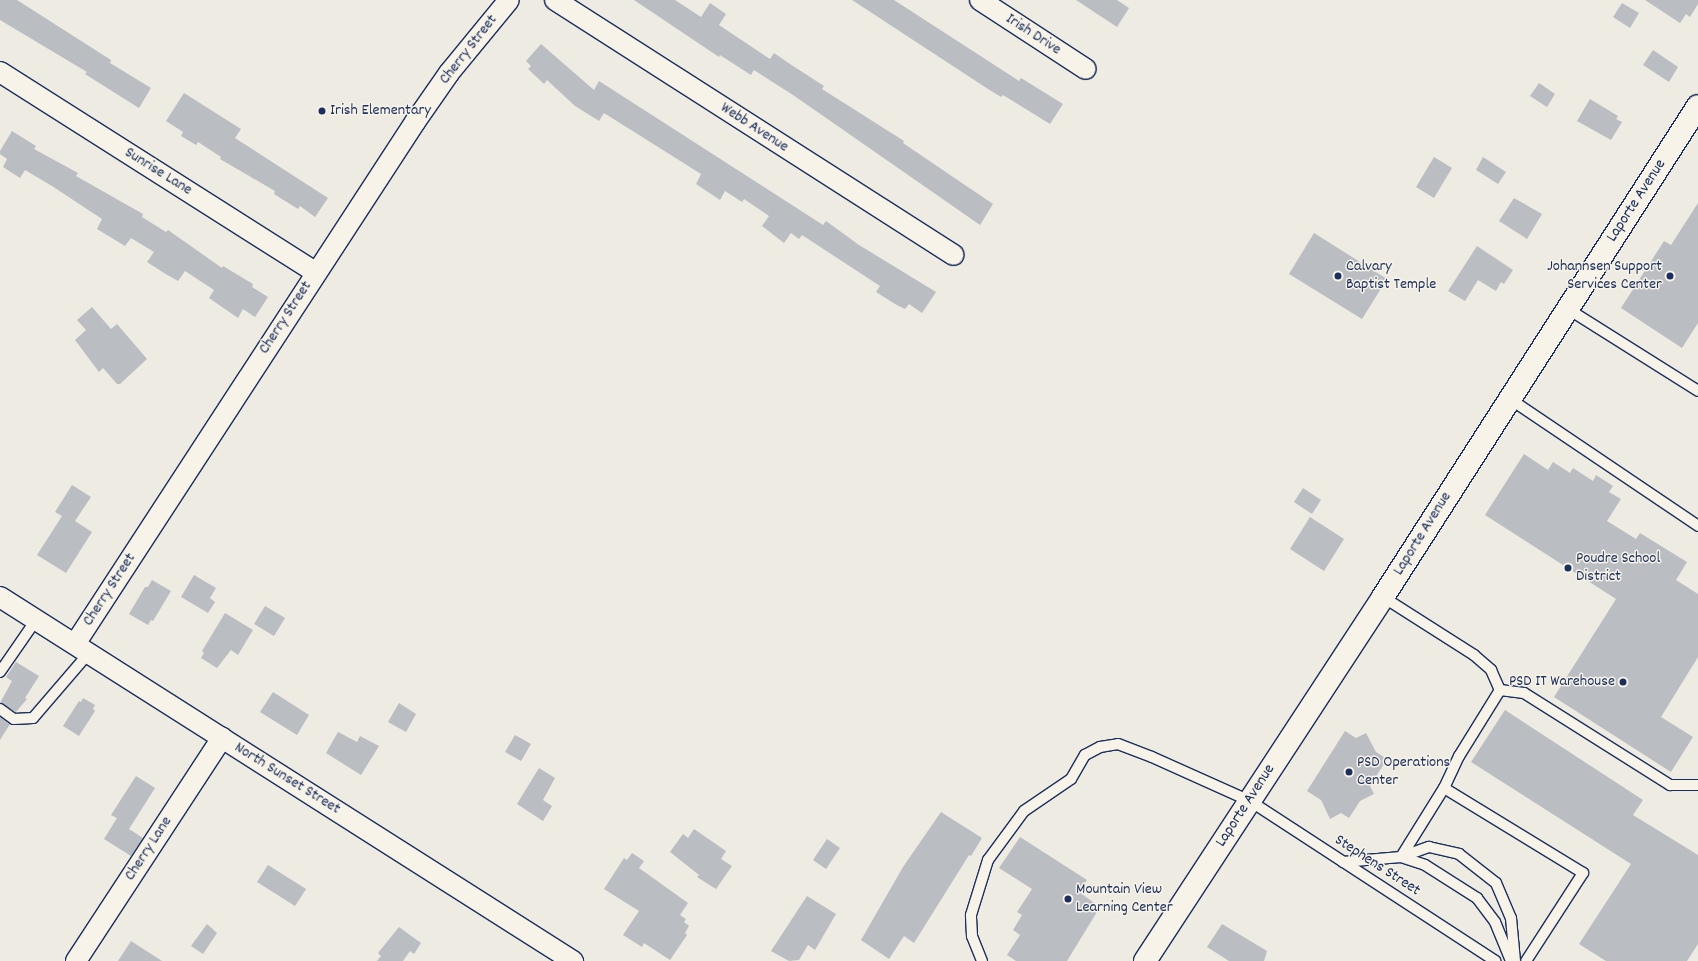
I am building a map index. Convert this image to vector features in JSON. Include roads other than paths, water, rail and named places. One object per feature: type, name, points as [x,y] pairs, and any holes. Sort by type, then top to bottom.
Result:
[{"type":"street","name":"Cherry Street","points":[[82,649],[315,272],[449,73],[509,0]]},
{"type":"street","name":"Webb Avenue","points":[[555,0],[953,255]]},
{"type":"street","name":"Irish Drive","points":[[980,0],[1086,69]]},
{"type":"street","name":"Sunrise Lane","points":[[0,72],[315,272]]},
{"type":"street","name":"Laporte Avenue","points":[[1145,961],[1383,597],[1698,106]]},
{"type":"street","name":"North Sunset Street","points":[[0,597],[573,961]]},
{"type":"street","name":"Cherry Lane","points":[[76,961],[222,738]]},
{"type":"lane","points":[[1568,309],[1698,391]]},
{"type":"lane","points":[[1510,399],[1698,526]]},
{"type":"lane","points":[[1383,597],[1474,655],[1491,670],[1500,690]]},
{"type":"lane","points":[[0,672],[36,620]]},
{"type":"lane","points":[[0,709],[14,719],[33,718],[82,649]]},
{"type":"lane","points":[[1500,690],[1524,693],[1670,786],[1698,785]]},
{"type":"lane","points":[[1401,858],[1444,788],[1459,756],[1500,690]]},
{"type":"lane","name":"Stephens Street","points":[[982,961],[972,936],[971,916],[988,860],[1024,811],[1071,779],[1085,755],[1100,747],[1118,744],[1152,757],[1250,801],[1489,959]]},
{"type":"lane","points":[[1444,788],[1583,873],[1526,961]]},
{"type":"lane","points":[[1343,862],[1401,858],[1429,847],[1459,854],[1496,883],[1511,918],[1516,961]]},
{"type":"lane","points":[[1401,858],[1425,865],[1477,898],[1495,922],[1511,961]]},
{"type":"place","name":"Irish Elementary","points":[[322,111]]},
{"type":"place","name":"Calvary Baptist Temple","points":[[1338,276]]},
{"type":"place","name":"Johannsen Support Services Center","points":[[1670,276]]},
{"type":"place","name":"Poudre School District","points":[[1568,568]]},
{"type":"place","name":"PSD IT Warehouse","points":[[1623,682]]},
{"type":"place","name":"PSD Operations Center","points":[[1349,772]]},
{"type":"place","name":"Mountain View Learning Center","points":[[1068,899]]}]
